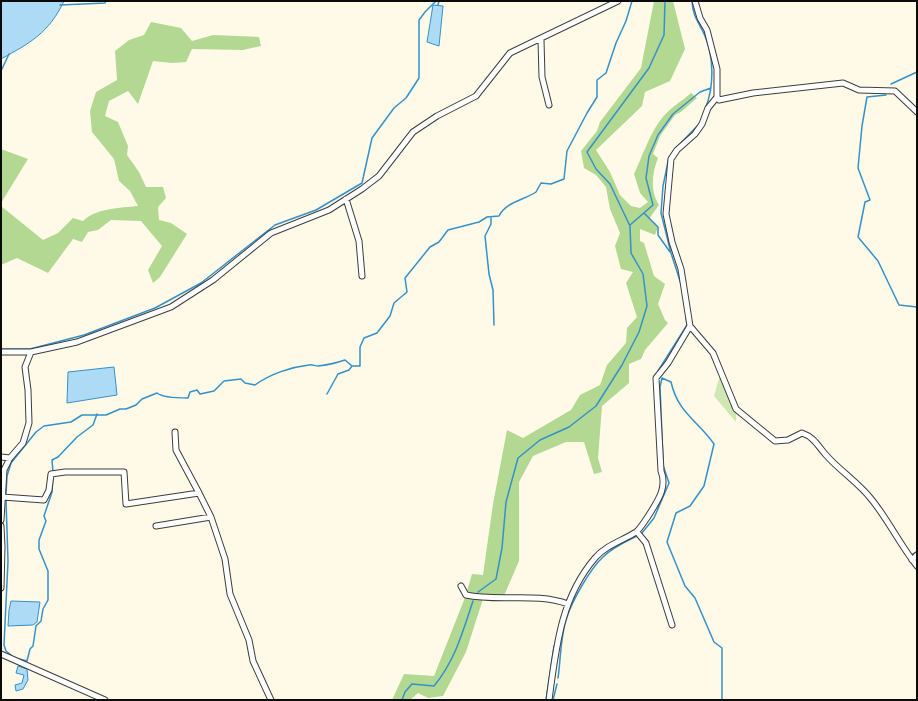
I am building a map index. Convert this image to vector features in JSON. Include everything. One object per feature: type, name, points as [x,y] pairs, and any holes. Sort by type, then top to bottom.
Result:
[{"type":"street","points":[[1,352],[31,352],[77,342],[171,307],[213,280],[271,233],[329,210],[379,176],[413,132],[437,116],[476,96],[510,53],[541,40],[618,1]]},
{"type":"street","points":[[695,1],[700,18],[707,30],[718,69],[717,97],[708,108],[702,124],[695,134],[677,150],[671,159],[667,188],[666,214],[672,242],[681,269],[690,326],[713,353],[736,409],[775,441],[788,440],[802,433],[810,436],[826,455],[873,500],[907,554],[917,566]]},
{"type":"street","points":[[541,40],[542,77],[549,105]]},
{"type":"street","points":[[717,97],[719,100],[753,93],[843,83],[859,90],[895,91],[917,112]]},
{"type":"street","points":[[346,199],[359,241],[362,276]]},
{"type":"street","points":[[549,700],[562,617],[580,578],[596,557],[616,541],[637,532],[661,496],[664,478],[661,471],[656,378],[668,363],[690,326]]},
{"type":"street","points":[[1,520],[1,499],[4,470],[10,458],[23,443],[29,423],[28,390],[25,367],[31,352]]},
{"type":"street","points":[[175,432],[176,450],[211,517],[225,559],[230,594],[249,640],[253,661],[271,700]]},
{"type":"street","points":[[1,457],[10,458]]},
{"type":"street","points":[[1,499],[44,500],[49,490],[51,474],[65,472],[124,472],[126,504],[199,493]]},
{"type":"street","points":[[156,526],[211,517]]},
{"type":"street","points":[[1,526],[1,588]]},
{"type":"street","points":[[637,532],[646,543],[672,625]]},
{"type":"street","points":[[912,560],[917,555]]},
{"type":"street","points":[[461,586],[466,595],[483,598],[558,601],[568,604]]},
{"type":"street","points":[[1,654],[105,700]]},
{"type":"green space","points":[[654,1],[673,1],[685,49],[670,81],[645,92],[642,106],[596,150],[610,172],[620,195],[631,206],[640,208],[648,202],[640,193],[634,174],[650,137],[658,123],[672,108],[691,93],[697,98],[681,112],[675,115],[660,136],[653,154],[658,158],[653,176],[653,188],[659,205],[649,219],[658,227],[655,235],[640,229],[640,241],[644,243],[654,276],[665,284],[658,304],[665,320],[668,323],[645,350],[641,359],[629,364],[629,383],[602,406],[598,458],[602,472],[594,474],[584,442],[566,442],[533,456],[519,482],[519,561],[503,598],[483,599],[466,652],[443,696],[428,698],[418,693],[410,700],[392,700],[404,674],[434,676],[466,595],[472,574],[483,575],[493,504],[507,430],[523,438],[571,410],[580,395],[600,385],[607,365],[626,343],[627,328],[637,317],[626,283],[633,272],[621,269],[615,246],[620,233],[610,209],[606,187],[596,175],[584,168],[581,151],[597,131],[600,122],[641,68]]},
{"type":"green space","points":[[151,22],[181,28],[192,41],[213,35],[259,37],[261,46],[243,50],[192,49],[186,62],[172,63],[153,61],[138,104],[128,91],[109,101],[105,116],[118,122],[128,146],[127,155],[139,172],[146,187],[163,187],[166,198],[158,207],[159,220],[171,223],[187,234],[160,277],[153,283],[148,270],[162,246],[141,221],[111,220],[98,230],[88,232],[82,242],[73,239],[48,273],[17,258],[1,265],[1,206],[43,240],[58,233],[73,218],[83,221],[101,211],[138,206],[130,191],[119,181],[114,159],[92,132],[90,111],[96,92],[117,80],[115,51],[129,40],[144,35]]},
{"type":"green space","points":[[1,149],[28,159],[1,203]]},
{"type":"green space","points":[[721,371],[736,409],[736,422],[714,396]]},
{"type":"water","points":[[1,1],[64,1],[52,21],[38,36],[21,48],[1,59]]},
{"type":"water","points":[[433,5],[443,6],[439,46],[427,42]]},
{"type":"water","points":[[114,367],[117,395],[67,403],[68,372]]},
{"type":"water","points":[[11,601],[40,602],[37,622],[33,625],[8,626]]},
{"type":"water","points":[[18,666],[27,669],[28,680],[23,689],[16,691],[15,685],[22,683],[24,675],[16,673]]},
{"type":"waterway","points":[[60,5],[105,3],[106,1]]},
{"type":"waterway","points":[[1,349],[30,349],[84,335],[155,308],[201,283],[275,225],[316,210],[362,183],[372,138],[394,108],[406,98],[419,78],[419,20],[436,1]]},
{"type":"waterway","points":[[438,5],[439,1]]},
{"type":"waterway","points":[[327,394],[338,374],[349,370],[352,366],[360,366],[360,347],[364,338],[377,333],[390,316],[394,303],[407,292],[405,278],[430,247],[439,242],[448,230],[479,222],[487,217],[499,216],[506,207],[536,192],[541,183],[551,184],[564,179],[567,151],[597,97],[597,80],[606,73],[632,1]]},
{"type":"waterway","points":[[478,592],[496,579],[502,548],[506,502],[518,458],[540,440],[569,427],[596,406],[622,365],[639,332],[647,306],[643,274],[631,253],[630,226],[610,184],[596,169],[587,152],[649,68],[664,35],[665,1]]},
{"type":"waterway","points":[[692,1],[695,16],[705,36],[710,53],[712,81],[706,107]]},
{"type":"waterway","points":[[1,71],[9,54]]},
{"type":"waterway","points":[[891,84],[917,72]]},
{"type":"waterway","points":[[630,225],[653,205],[646,178],[649,156],[658,135],[673,114],[700,92],[711,88]]},
{"type":"waterway","points":[[886,95],[867,97],[862,126],[858,168],[870,200],[865,202],[858,237],[878,261],[899,305],[917,307]]},
{"type":"waterway","points":[[675,149],[701,122]]},
{"type":"waterway","points":[[669,157],[663,186],[661,213],[671,253],[681,284]]},
{"type":"waterway","points":[[644,213],[658,227],[658,235],[670,252]]},
{"type":"waterway","points":[[491,218],[491,224],[485,236],[489,274],[493,290],[494,325]]},
{"type":"waterway","points":[[658,371],[687,325],[686,317]]},
{"type":"waterway","points":[[6,494],[7,476],[11,463],[36,432],[44,426],[71,422],[82,415],[106,415],[120,409],[126,409],[136,405],[142,399],[157,393],[167,397],[188,398],[190,392],[197,390],[200,394],[214,391],[224,381],[241,379],[245,383],[255,385],[274,374],[302,366],[322,366],[345,360],[352,366]]},
{"type":"waterway","points":[[663,460],[660,387],[662,378],[671,382],[674,393],[683,409],[714,444],[704,486],[690,506],[676,513],[667,542],[685,586],[695,598],[714,642],[722,648],[722,700]]},
{"type":"waterway","points":[[53,472],[52,460],[58,457],[77,437],[93,425],[97,414]]},
{"type":"waterway","points":[[642,533],[654,518],[669,483],[663,465]]},
{"type":"waterway","points":[[15,658],[27,661],[30,649],[33,646],[36,626],[41,621],[43,609],[48,600],[48,571],[39,549],[39,540],[46,521],[44,516],[52,492],[53,476]]},
{"type":"waterway","points":[[6,500],[8,561],[4,645],[6,651],[12,656]]},
{"type":"waterway","points":[[558,678],[565,625],[569,610],[577,594],[587,577],[607,553],[637,536]]},
{"type":"waterway","points":[[911,555],[917,552]]},
{"type":"waterway","points":[[402,700],[405,692],[412,684],[434,686],[453,656],[473,601]]},
{"type":"waterway","points":[[546,700],[554,646]]},
{"type":"waterway","points":[[553,700],[557,684]]}]
